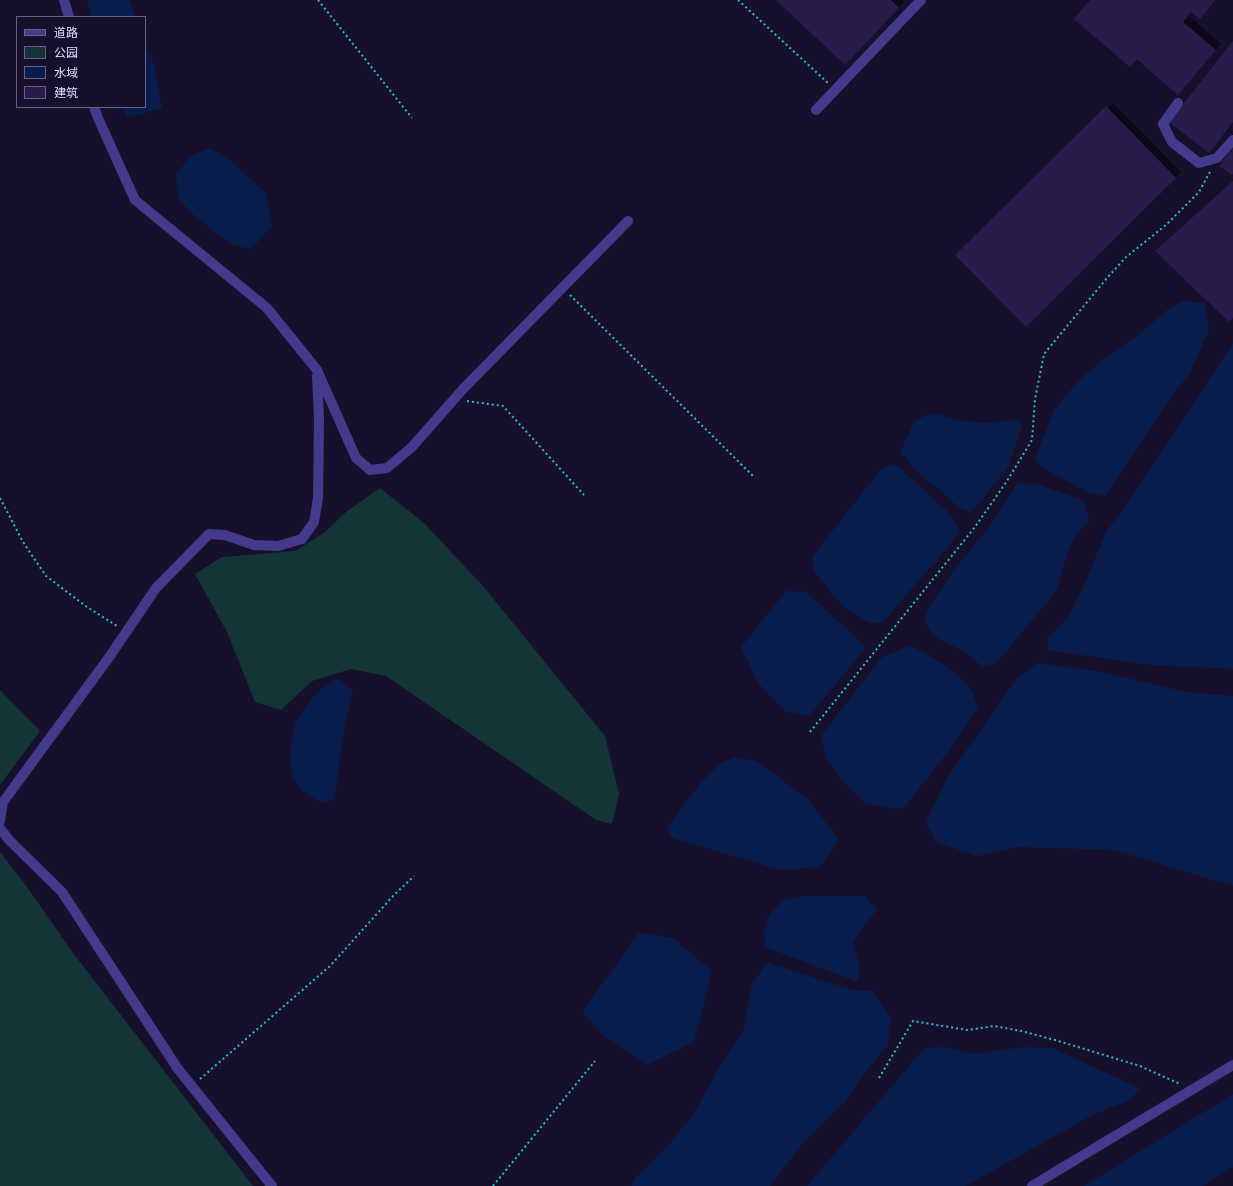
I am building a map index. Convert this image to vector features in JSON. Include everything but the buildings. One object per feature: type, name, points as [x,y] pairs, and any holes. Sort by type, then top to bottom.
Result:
[{"type":"street","points":[[64,0],[69,16]]},
{"type":"street","points":[[816,110],[921,0]]},
{"type":"street","points":[[1178,103],[1163,124],[1172,142],[1199,163],[1217,158],[1233,140]]},
{"type":"street","points":[[94,108],[135,200],[267,308],[317,370],[356,458],[370,470],[386,468],[412,447],[454,399],[628,221]]},
{"type":"street","points":[[0,822],[3,802],[110,656],[156,588],[209,534],[225,535],[254,545],[278,546],[302,539],[310,528],[314,522],[318,498],[319,419],[317,370]]},
{"type":"street","points":[[0,828],[9,840],[62,892],[178,1069],[272,1186]]},
{"type":"street","points":[[1032,1186],[1233,1065]]},
{"type":"path","points":[[318,0],[412,118]]},
{"type":"path","points":[[738,0],[835,90]]},
{"type":"path","points":[[810,732],[975,527],[1007,481],[1032,440],[1035,399],[1044,354],[1126,257],[1166,225],[1199,192],[1217,158]]},
{"type":"path","points":[[563,288],[753,476]]},
{"type":"path","points":[[454,399],[503,406],[584,495]]},
{"type":"path","points":[[0,498],[23,542],[46,576],[87,607],[126,632]]},
{"type":"path","points":[[192,1086],[330,966],[393,896],[414,876]]},
{"type":"path","points":[[879,1078],[913,1021],[967,1030],[994,1026],[1022,1031],[1140,1066],[1192,1090]]},
{"type":"path","points":[[493,1186],[595,1060]]},
{"type":"green space","points":[[380,488],[424,523],[483,586],[605,736],[619,794],[612,824],[596,820],[386,676],[351,669],[312,681],[281,710],[255,702],[227,632],[195,574],[222,557],[295,551],[324,533],[346,512]]},
{"type":"green space","points":[[0,690],[40,731],[0,785]]},
{"type":"green space","points":[[0,852],[27,887],[73,953],[253,1186],[0,1186]]},
{"type":"water","points":[[87,0],[129,0],[136,16],[92,16]]},
{"type":"water","points":[[146,45],[155,68],[162,108],[127,118],[122,108],[146,108]]},
{"type":"water","points":[[210,148],[232,162],[266,194],[272,226],[251,249],[230,244],[197,218],[178,199],[176,174],[192,155]]},
{"type":"water","points":[[1182,301],[1204,303],[1209,330],[1191,371],[1170,399],[1105,496],[1089,493],[1043,468],[1035,459],[1054,410],[1079,380],[1104,359],[1143,331],[1167,310]]},
{"type":"water","points":[[1233,343],[1233,669],[1150,665],[1048,650],[1047,638],[1069,616],[1082,590],[1106,532],[1126,506]]},
{"type":"water","points":[[934,413],[961,421],[986,423],[1017,420],[1022,426],[1007,469],[971,513],[957,506],[922,476],[900,452],[915,420]]},
{"type":"water","points":[[890,464],[899,467],[952,516],[960,531],[949,546],[882,623],[870,623],[844,608],[813,569],[812,557],[881,469]]},
{"type":"water","points":[[1017,483],[1036,484],[1083,500],[1089,520],[1074,538],[1067,555],[1057,590],[996,664],[983,667],[965,652],[933,636],[924,620],[928,609],[953,571],[990,526]]},
{"type":"water","points":[[786,591],[806,592],[866,648],[809,716],[785,711],[758,683],[741,647]]},
{"type":"water","points":[[910,645],[945,665],[970,687],[978,708],[951,748],[903,809],[889,808],[865,803],[843,781],[826,759],[821,736],[881,658]]},
{"type":"water","points":[[1038,663],[1102,672],[1186,692],[1233,696],[1233,886],[1114,850],[1019,847],[977,856],[936,842],[926,822],[947,778],[1018,677]]},
{"type":"water","points":[[338,678],[353,691],[346,719],[334,800],[322,803],[304,792],[292,778],[290,753],[295,724],[311,699],[326,684]]},
{"type":"water","points":[[735,757],[757,761],[810,801],[838,839],[821,867],[781,870],[672,838],[667,828],[702,781],[720,764]]},
{"type":"water","points":[[807,896],[865,896],[877,909],[853,942],[860,969],[858,982],[765,947],[764,932],[769,915],[784,900]]},
{"type":"water","points":[[639,933],[673,938],[712,971],[694,1042],[647,1065],[604,1036],[582,1012]]},
{"type":"water","points":[[767,962],[852,990],[872,991],[891,1017],[888,1045],[863,1075],[845,1102],[805,1141],[770,1186],[631,1186],[636,1177],[666,1148],[695,1112],[719,1068],[743,1031],[752,984]]},
{"type":"water","points":[[942,1047],[977,1054],[1022,1047],[1052,1048],[1139,1088],[1131,1100],[1094,1114],[966,1186],[807,1186],[925,1048]]},
{"type":"water","points":[[1233,1094],[1233,1167],[1203,1186],[1084,1186]]}]
